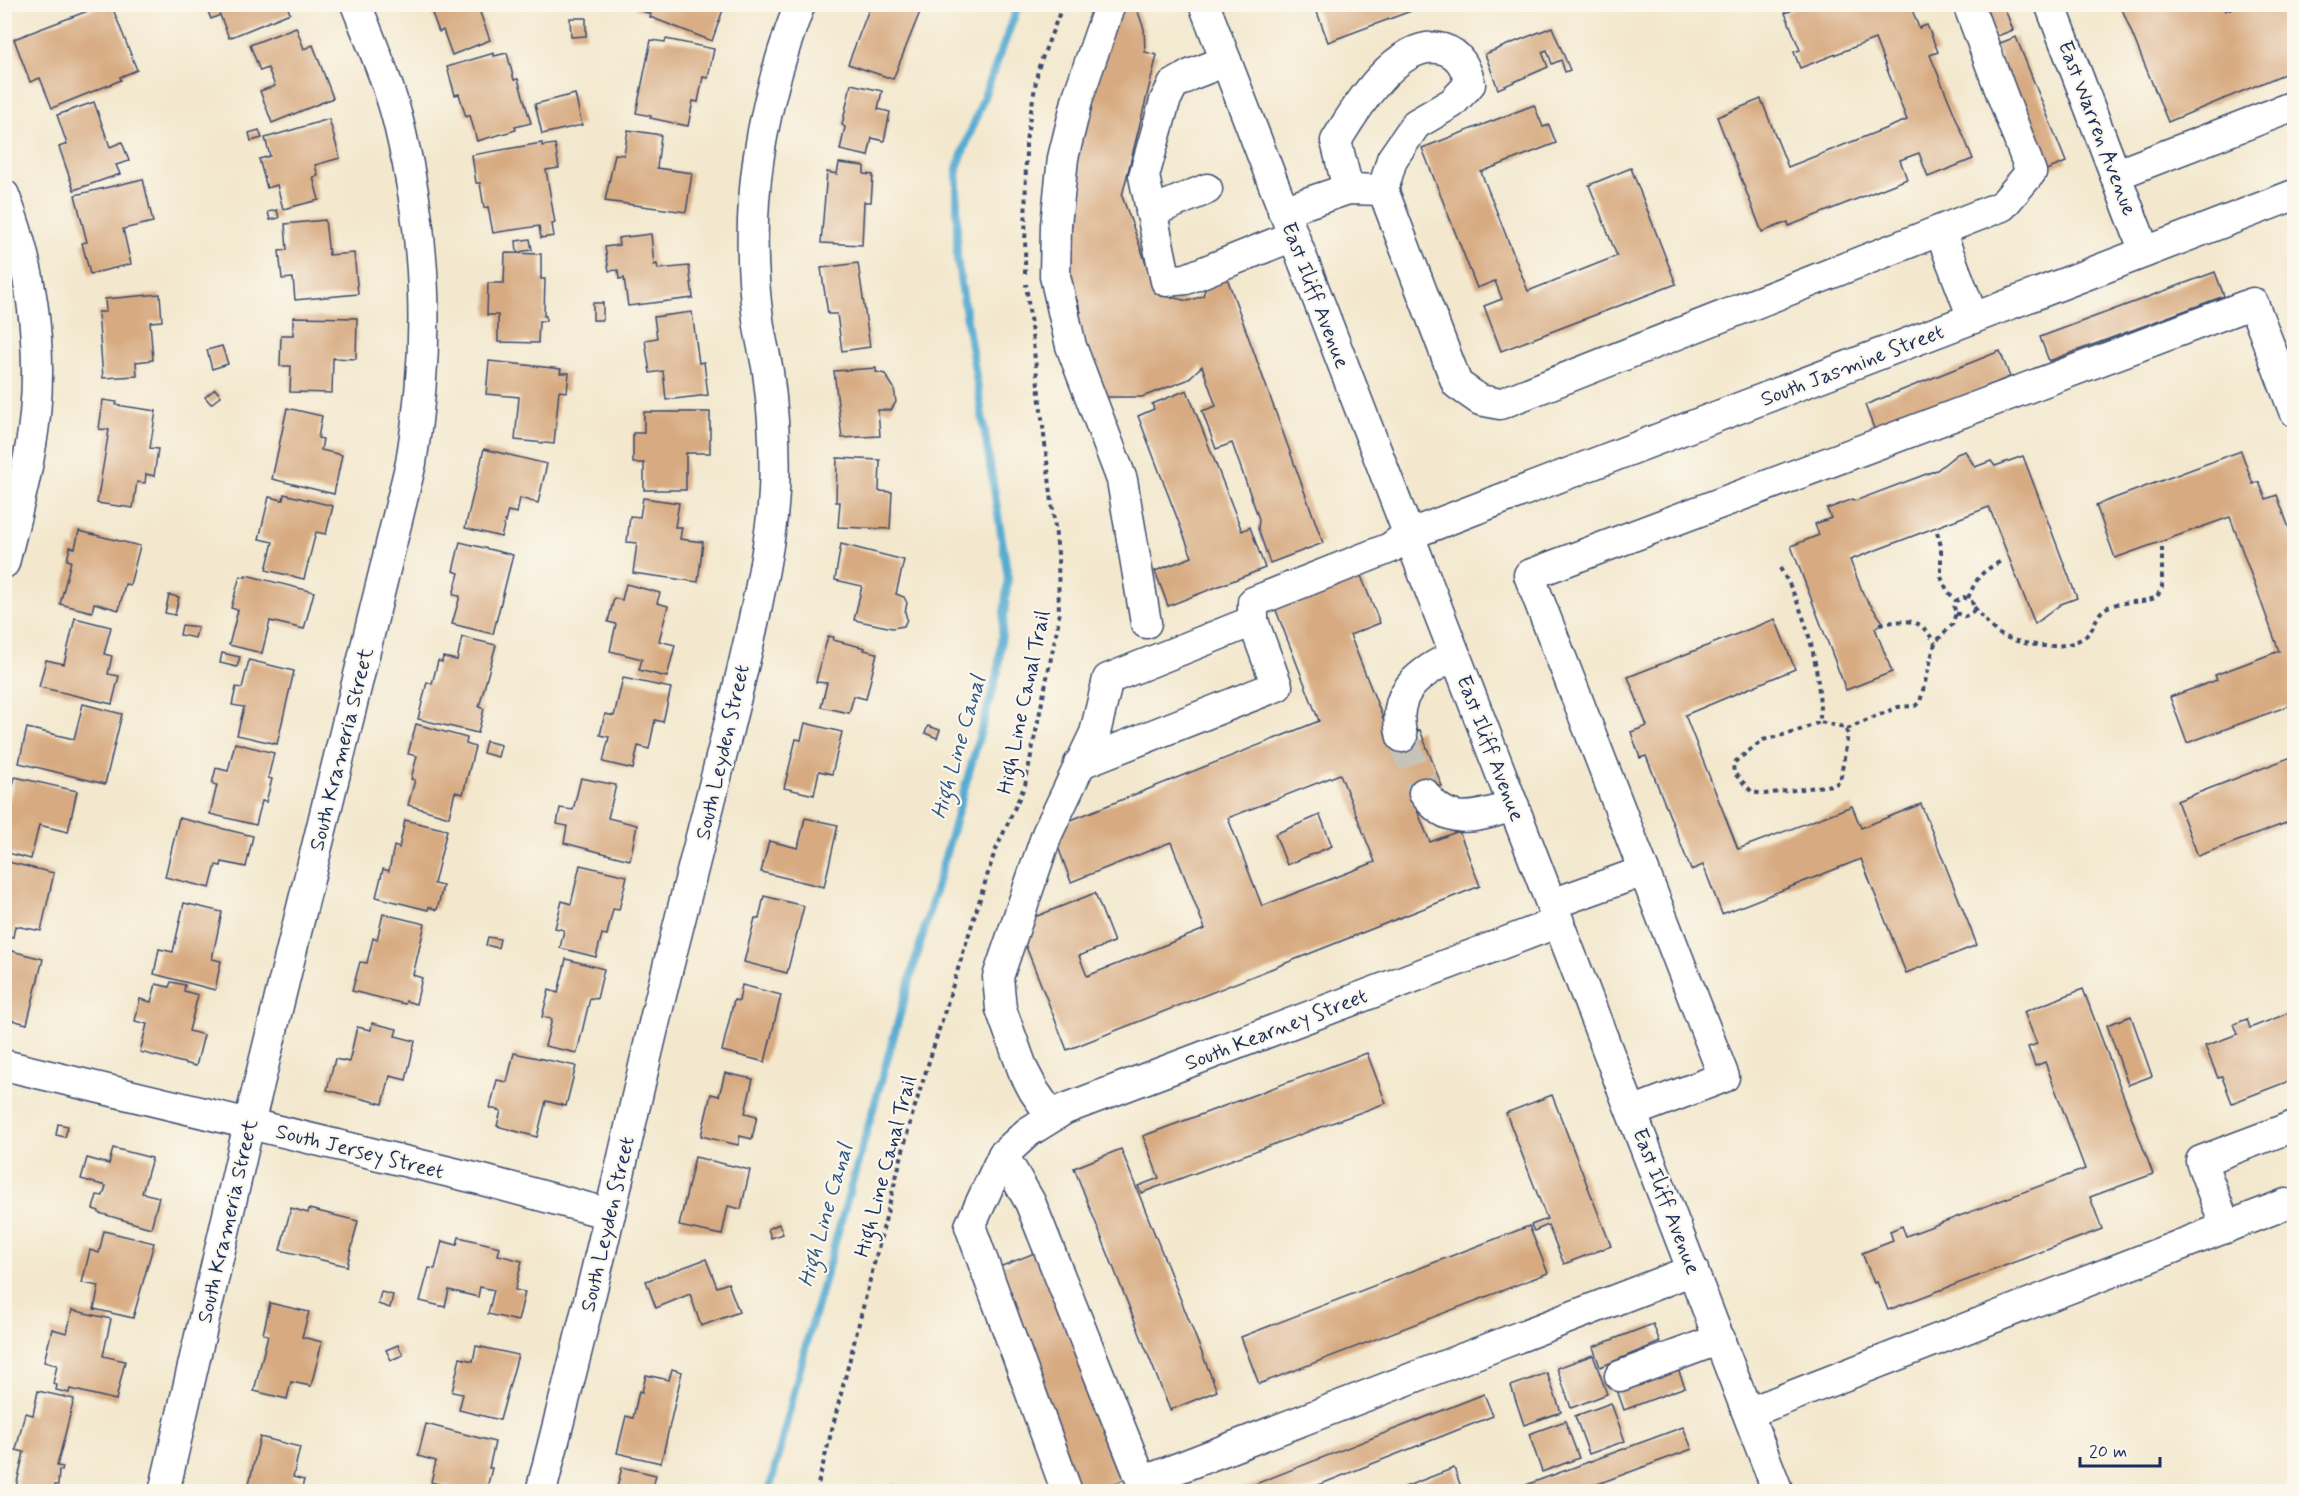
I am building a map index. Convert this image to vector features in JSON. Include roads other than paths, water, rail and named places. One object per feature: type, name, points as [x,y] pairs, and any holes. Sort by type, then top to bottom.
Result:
[{"type":"street","name":"South Krameria Street","points":[[164,1491],[249,1124],[411,463],[422,378],[424,272],[418,219],[400,128],[385,78],[356,4]]},
{"type":"street","name":"South Leyden Street","points":[[541,1491],[610,1214],[665,979],[705,828],[764,579],[774,481],[774,425],[753,270],[753,200],[760,141],[770,92],[800,4]]},
{"type":"street","points":[[1110,4],[1078,97],[1063,158],[1056,225],[1055,276],[1071,346],[1122,480],[1146,623]]},
{"type":"street","name":"East Iliff Avenue","points":[[1204,4],[1778,1491]]},
{"type":"street","points":[[1348,189],[1336,141],[1357,106],[1383,75],[1413,53],[1431,46],[1450,51],[1465,65],[1470,84],[1452,103],[1416,124],[1392,159],[1383,190],[1457,384],[1480,400],[1500,404],[2001,206],[2031,172],[1968,4]]},
{"type":"street","name":"East Warren Avenue","points":[[2050,4],[2145,252]]},
{"type":"street","points":[[1226,61],[1190,75],[1173,85],[1165,101],[1144,176],[1166,281],[1186,279],[1348,189],[1383,190]]},
{"type":"street","points":[[2115,175],[2295,106]]},
{"type":"street","points":[[1151,212],[1207,189]]},
{"type":"street","points":[[4,195],[15,222],[26,266],[34,317],[37,362],[35,415],[26,476],[4,563]]},
{"type":"street","name":"South Jasmine Street","points":[[1253,621],[1253,602],[1390,548],[1408,535],[2145,252],[2293,200]]},
{"type":"street","points":[[1940,231],[1973,318]]},
{"type":"street","points":[[1632,1112],[1724,1077],[1529,575],[2253,303],[2295,411]]},
{"type":"street","points":[[1052,1117],[1023,1070],[1001,1009],[998,977],[1047,834],[1079,764],[1095,733],[1108,679],[1253,621],[1277,686],[1079,764]]},
{"type":"street","points":[[1402,737],[1399,724],[1400,706],[1410,686],[1428,668],[1455,655]]},
{"type":"street","points":[[1424,793],[1433,807],[1451,816],[1472,818],[1514,806]]},
{"type":"street","name":"South Kearney Street","points":[[1003,1155],[1028,1132],[1065,1110],[1556,913],[1644,871]]},
{"type":"street","name":"South Jersey Street","points":[[4,1065],[479,1179],[610,1214]]},
{"type":"street","points":[[2226,1228],[2201,1161],[2295,1126]]},
{"type":"street","points":[[1003,1155],[1030,1202],[1129,1487],[1693,1270]]},
{"type":"street","points":[[1003,1155],[970,1226],[1067,1491]]},
{"type":"street","points":[[1748,1413],[2286,1204]]},
{"type":"street","points":[[1620,1376],[1720,1339]]},
{"type":"waterway","name":"High Line Canal","points":[[769,1492],[808,1337],[998,671],[1008,577],[957,258],[957,168],[1019,4]]},
{"type":"tunnel","points":[[1402,737],[1424,793]]}]
